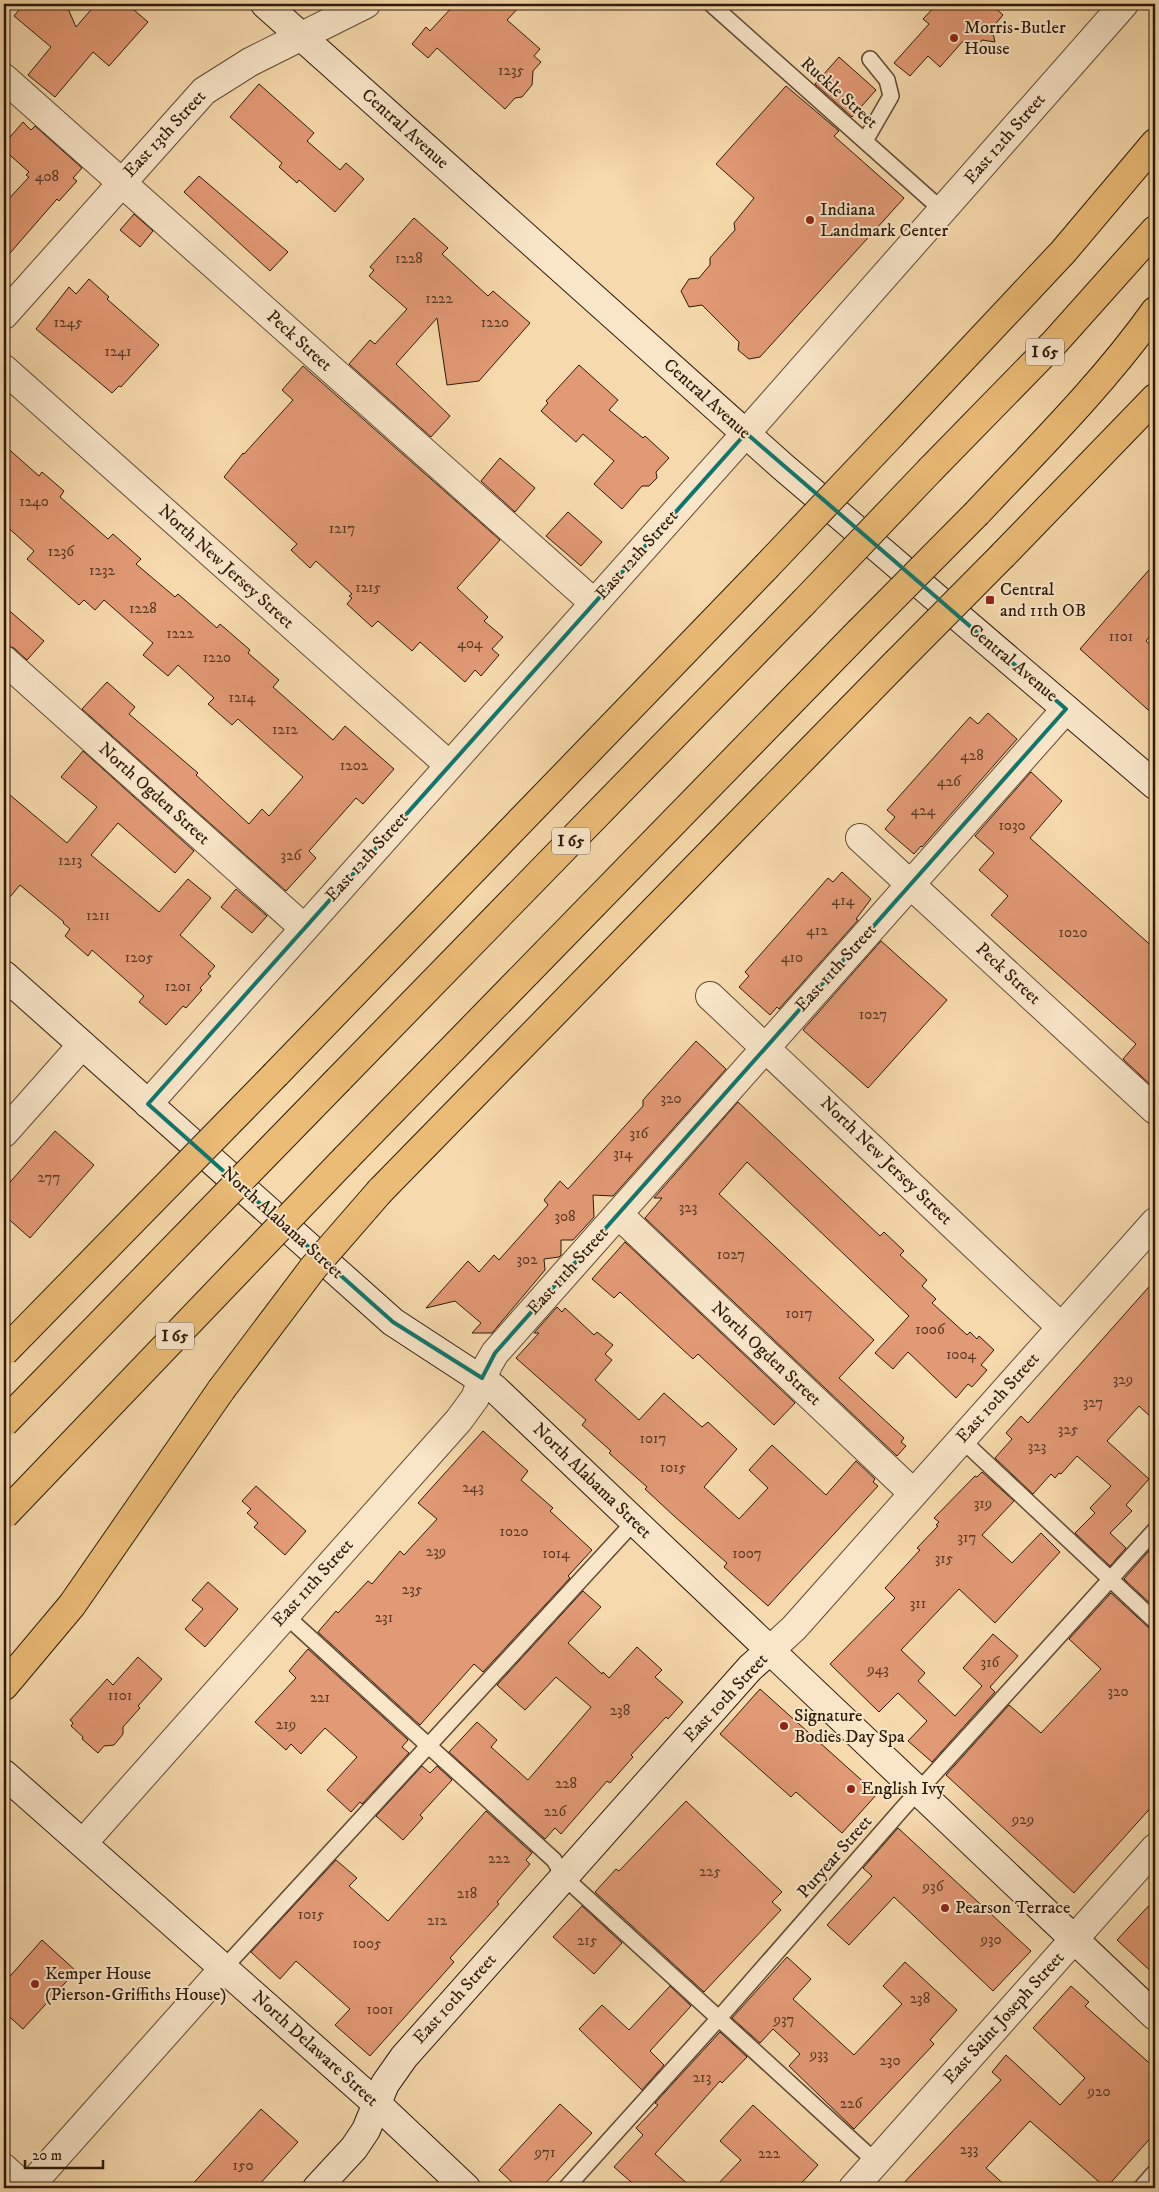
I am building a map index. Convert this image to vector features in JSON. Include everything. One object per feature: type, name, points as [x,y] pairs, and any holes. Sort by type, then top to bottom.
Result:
[{"type":"highway","points":[[4,1352],[766,568],[1063,252],[1155,143]]},
{"type":"highway","name":"I 65","points":[[4,1423],[1055,342],[1155,230]]},
{"type":"highway","name":"I 65","points":[[4,1515],[346,1158],[977,513],[1089,394],[1155,311]]},
{"type":"highway","points":[[1089,394],[1155,332]]},
{"type":"highway","points":[[4,1686],[72,1605],[220,1390],[313,1268],[380,1191],[1155,398]]},
{"type":"street","name":"Central Avenue","points":[[265,4],[856,531],[1155,786]]},
{"type":"street","name":"East 13th Street","points":[[4,315],[204,91],[234,71],[366,4]]},
{"type":"street","name":"East 12th Street","points":[[148,1104],[746,433],[1124,4]]},
{"type":"street","name":"Peck Street","points":[[4,78],[594,603]]},
{"type":"street","name":"North New Jersey Street","points":[[4,369],[449,765]]},
{"type":"street","name":"North Ogden Street","points":[[4,660],[304,928]]},
{"type":"street","name":"East 11th Street","points":[[83,1842],[459,1420],[475,1398],[482,1378],[495,1353],[1066,709]]},
{"type":"street","name":"Peck Street","points":[[860,838],[1155,1110]]},
{"type":"street","name":"North Alabama Street","points":[[4,975],[393,1322],[494,1387],[769,1651],[919,1790],[1155,2016]]},
{"type":"street","name":"North New Jersey Street","points":[[710,996],[1061,1327]]},
{"type":"street","points":[[4,1133],[82,1045]]},
{"type":"street","name":"North Ogden Street","points":[[618,1214],[913,1493]]},
{"type":"street","name":"East 10th Street","points":[[317,2188],[354,2148],[366,2130],[385,2084],[404,2058],[750,1668],[789,1632],[1155,1222]]},
{"type":"street","name":"North Delaware Street","points":[[4,1774],[377,2104],[466,2188]]},
{"type":"street","name":"East Saint Joseph Street","points":[[853,2188],[1155,1848]]},
{"type":"street","points":[[4,2168],[27,2188],[224,1968]]},
{"type":"lane","name":"Ruckle Street","points":[[711,4],[942,210]]},
{"type":"lane","points":[[865,141],[891,96],[887,80],[870,59]]},
{"type":"lane","points":[[961,1439],[1155,1621]]},
{"type":"lane","points":[[224,1968],[634,1522]]},
{"type":"lane","name":"Puryear Street","points":[[566,2188],[720,2017],[919,1790],[1155,1530]]},
{"type":"lane","points":[[285,1615],[554,1860],[564,1877],[720,2017],[876,2162]]},
{"type":"lane","points":[[1141,2188],[1155,2172]]},
{"type":"highlighted area","points":[[746,433],[1066,709],[495,1353],[482,1378],[393,1322],[148,1104]]},
{"type":"building","points":[[24,4],[66,4],[76,27],[96,4],[127,4],[148,22],[109,66],[93,52],[55,97],[28,75],[51,47],[14,16]]},
{"type":"building","points":[[455,4],[522,4],[507,20],[540,49],[534,56],[541,62],[533,71],[532,85],[522,97],[515,98],[505,109],[437,48],[428,58],[412,44],[426,27],[430,31]]},
{"type":"building","name":"Morris-Butler House","points":[[937,4],[991,4],[1003,15],[992,28],[995,42],[982,40],[974,50],[963,41],[940,67],[928,56],[910,76],[894,63],[929,24],[923,19]]},
{"type":"building","points":[[839,57],[876,90],[852,117],[815,84]]},
{"type":"building","points":[[259,84],[314,133],[307,141],[340,170],[346,163],[364,179],[335,212],[299,180],[297,183],[279,167],[282,163],[230,117]]},
{"type":"building","name":"Indiana Landmark Center","points":[[786,86],[839,131],[834,136],[904,198],[760,357],[749,359],[738,350],[739,342],[702,305],[689,307],[681,291],[689,279],[699,278],[710,265],[710,258],[735,230],[734,223],[754,198],[716,164]]},
{"type":"building","points":[[23,122],[31,130],[35,126],[82,168],[73,178],[77,181],[59,201],[57,199],[4,260],[4,204],[29,177],[26,175],[29,172],[4,150],[4,144]]},
{"type":"building","points":[[199,176],[288,252],[270,271],[184,192]]},
{"type":"building","points":[[134,214],[153,231],[140,247],[120,230]]},
{"type":"building","points":[[414,218],[448,248],[442,254],[488,296],[493,291],[530,323],[479,381],[447,385],[437,318],[396,364],[450,416],[431,437],[349,364],[370,340],[375,344],[407,309],[369,276],[374,270],[370,267]]},
{"type":"building","points":[[89,279],[109,297],[107,299],[159,345],[121,387],[119,386],[112,393],[36,329],[69,287],[76,294]]},
{"type":"building","points":[[579,365],[618,400],[609,410],[643,438],[645,436],[669,458],[656,472],[657,478],[649,486],[642,486],[622,509],[594,484],[614,461],[583,434],[576,442],[541,411],[548,403],[546,401]]},
{"type":"building","points":[[303,366],[500,540],[457,588],[488,617],[484,621],[503,637],[492,649],[499,655],[481,676],[475,670],[465,682],[420,642],[412,651],[378,621],[372,627],[347,604],[352,598],[349,596],[352,594],[316,561],[310,568],[291,550],[297,544],[224,477],[243,453],[293,400],[282,390]]},
{"type":"building","points":[[4,445],[39,476],[42,472],[64,491],[60,497],[108,539],[113,534],[141,559],[136,564],[175,597],[178,594],[217,628],[220,624],[250,650],[248,653],[279,680],[273,687],[333,740],[345,726],[394,769],[363,804],[356,798],[309,851],[316,858],[286,891],[82,709],[107,682],[135,707],[129,714],[198,773],[196,775],[249,824],[262,809],[269,816],[303,777],[238,719],[232,725],[208,704],[214,698],[178,665],[168,676],[143,655],[153,643],[104,600],[95,610],[84,600],[79,605],[27,559],[34,551],[4,524]]},
{"type":"building","points":[[500,458],[535,488],[515,512],[481,481]]},
{"type":"building","points":[[568,512],[602,542],[581,566],[546,536]]},
{"type":"building","points":[[1155,563],[1155,630],[1146,641],[1155,649],[1155,716],[1080,649]]},
{"type":"building","points":[[4,606],[44,641],[27,660],[14,648],[4,645]]},
{"type":"building","points":[[988,713],[1017,739],[914,854],[885,829],[895,817],[887,810],[970,717],[978,724]]},
{"type":"building","points":[[83,751],[194,851],[175,873],[118,823],[91,855],[159,912],[188,879],[211,898],[180,935],[215,966],[208,974],[211,976],[200,988],[202,990],[186,1008],[183,1006],[166,1025],[139,1002],[144,996],[92,950],[88,956],[65,936],[70,929],[64,922],[20,885],[4,904],[4,790],[67,843],[97,807],[61,777]]},
{"type":"building","points":[[1031,772],[1062,801],[1030,838],[1155,949],[1155,1089],[1123,1059],[1136,1044],[991,915],[1008,896],[979,870],[994,853],[975,836]]},
{"type":"building","points":[[842,872],[871,899],[856,919],[858,920],[779,1009],[777,1007],[770,1015],[739,987],[749,976],[745,972],[828,878],[833,882]]},
{"type":"building","points":[[236,889],[267,916],[252,933],[221,907]]},
{"type":"building","points":[[881,941],[947,1000],[868,1088],[803,1030]]},
{"type":"building","points":[[696,1041],[726,1069],[613,1196],[593,1195],[594,1217],[573,1240],[561,1240],[561,1255],[559,1257],[544,1259],[545,1270],[492,1333],[472,1333],[481,1323],[455,1301],[426,1308],[468,1261],[479,1272],[494,1255],[499,1260],[548,1205],[544,1200],[560,1181],[568,1189],[643,1106],[643,1100]]},
{"type":"building","points":[[738,1102],[880,1236],[884,1232],[904,1251],[900,1255],[927,1280],[922,1286],[936,1299],[932,1303],[967,1335],[970,1332],[977,1339],[979,1336],[994,1350],[981,1365],[987,1370],[972,1387],[968,1384],[956,1398],[908,1352],[893,1369],[875,1353],[909,1316],[747,1162],[719,1194],[874,1340],[839,1378],[904,1438],[901,1442],[906,1446],[897,1456],[645,1218],[662,1198],[654,1198]]},
{"type":"building","points":[[55,1131],[94,1165],[30,1238],[4,1215],[4,1189]]},
{"type":"building","points":[[625,1242],[795,1403],[774,1425],[698,1354],[693,1359],[620,1292],[614,1298],[592,1279]]},
{"type":"building","points":[[1155,1280],[1155,1421],[1139,1406],[1107,1441],[1149,1479],[1126,1505],[1132,1511],[1110,1533],[1126,1548],[1110,1566],[1075,1533],[1095,1513],[1090,1508],[1111,1486],[1077,1456],[1061,1474],[1059,1473],[1055,1478],[1051,1474],[1033,1494],[995,1458],[1012,1439],[1006,1433],[1021,1416],[1028,1423]]},
{"type":"building","points":[[557,1307],[562,1312],[565,1308],[594,1335],[597,1332],[613,1345],[605,1354],[612,1360],[595,1380],[639,1420],[664,1393],[702,1427],[708,1422],[737,1449],[704,1487],[739,1519],[768,1488],[749,1470],[772,1445],[826,1495],[856,1461],[875,1479],[873,1482],[878,1486],[768,1606],[724,1567],[727,1563],[645,1489],[647,1487],[609,1453],[611,1451],[582,1425],[586,1420],[516,1358],[539,1333],[534,1333]]},
{"type":"building","points":[[483,1431],[528,1471],[521,1480],[553,1508],[550,1511],[592,1550],[568,1576],[570,1578],[483,1672],[474,1664],[420,1725],[318,1632],[336,1611],[338,1613],[368,1581],[372,1584],[400,1551],[404,1555],[437,1519],[418,1503]]},
{"type":"building","points":[[982,1472],[1014,1501],[982,1535],[1012,1563],[1041,1533],[1060,1552],[995,1623],[959,1589],[901,1650],[925,1673],[918,1681],[955,1716],[982,1686],[963,1668],[993,1634],[1018,1656],[990,1687],[995,1692],[932,1762],[908,1741],[927,1721],[898,1693],[879,1712],[830,1664],[895,1598],[885,1588],[920,1550],[917,1548],[938,1526],[936,1525],[939,1522],[934,1518],[975,1476],[977,1477]]},
{"type":"building","points":[[256,1486],[306,1531],[285,1555],[254,1527],[258,1523],[247,1513],[251,1509],[242,1501]]},
{"type":"building","points":[[1155,1544],[1155,1608],[1124,1579]]},
{"type":"building","points":[[208,1582],[238,1609],[205,1647],[185,1629],[203,1609],[192,1600]]},
{"type":"building","points":[[583,1591],[601,1607],[568,1643],[602,1674],[603,1672],[609,1678],[637,1647],[662,1670],[655,1677],[683,1702],[668,1719],[666,1717],[631,1755],[633,1757],[610,1783],[607,1781],[561,1834],[555,1828],[545,1839],[449,1752],[477,1722],[497,1740],[491,1747],[528,1780],[591,1707],[556,1677],[525,1710],[497,1685]]},
{"type":"building","points":[[1111,1593],[1149,1628],[1155,1630],[1155,1803],[1074,1893],[946,1775],[1009,1705],[1041,1733],[1101,1669],[1069,1639]]},
{"type":"building","points":[[308,1649],[408,1740],[402,1747],[409,1753],[362,1804],[360,1802],[351,1812],[327,1790],[357,1757],[325,1728],[301,1754],[291,1744],[286,1750],[255,1722],[296,1678],[289,1671]]},
{"type":"building","points":[[138,1657],[162,1679],[138,1706],[140,1708],[123,1727],[123,1734],[114,1745],[104,1746],[98,1753],[82,1739],[83,1737],[71,1726],[73,1723],[70,1720],[107,1679],[113,1685]]},
{"type":"building","points":[[760,1689],[877,1794],[842,1833],[796,1792],[791,1797],[720,1734]]},
{"type":"building","points":[[422,1766],[430,1773],[437,1766],[452,1780],[420,1815],[423,1818],[403,1840],[376,1816]]},
{"type":"building","points":[[686,1801],[782,1892],[772,1902],[781,1910],[704,1992],[595,1892],[616,1869],[619,1871]]},
{"type":"building","points":[[486,1811],[532,1853],[526,1860],[530,1864],[497,1902],[499,1904],[450,1958],[454,1962],[370,2056],[335,2025],[350,2009],[296,1961],[280,1979],[251,1952],[336,1860],[357,1878],[349,1886],[388,1921]]},
{"type":"building","name":"Pearson Terrace","points":[[898,1828],[1031,1951],[993,1991],[894,1897],[849,1945],[827,1925],[872,1876],[863,1868]]},
{"type":"building","points":[[1155,1899],[1155,1975],[1117,1940]]},
{"type":"building","points":[[582,1906],[622,1943],[594,1974],[553,1937]]},
{"type":"building","name":"Kemper House (Pierson-Griffiths House)","points":[[42,1940],[76,1971],[23,2029],[4,2012],[4,1983]]},
{"type":"building","points":[[787,1957],[811,1979],[793,1999],[854,2055],[902,2004],[883,1986],[905,1962],[957,2010],[930,2040],[934,2044],[854,2129],[789,2066],[800,2054],[773,2029],[760,2043],[732,2018]]},
{"type":"building","points":[[670,1986],[691,2006],[650,2051],[664,2065],[642,2090],[579,2029],[602,2005],[629,2030]]},
{"type":"building","points":[[1071,1986],[1089,2002],[1085,2006],[1155,2068],[1155,2133],[1106,2188],[1030,2121],[986,2168],[1008,2188],[899,2188],[1001,2080],[992,2072],[1006,2055],[1060,2105],[1085,2078],[1033,2028]]},
{"type":"building","points":[[720,2032],[747,2057],[722,2083],[720,2081],[655,2154],[692,2188],[638,2188],[614,2167],[643,2135],[636,2128],[658,2105],[655,2103]]},
{"type":"building","points":[[560,2104],[592,2133],[541,2188],[518,2188],[499,2170]]},
{"type":"building","points":[[753,2105],[818,2165],[797,2188],[714,2188],[741,2160],[720,2141]]},
{"type":"building","points":[[261,2109],[298,2142],[256,2188],[189,2188]]},
{"type":"place","name":"Morris-Butler House","points":[[954,38]]},
{"type":"place","name":"Indiana Landmark Center","points":[[810,220]]},
{"type":"place","name":"Central and 11th OB","points":[[990,600]]},
{"type":"place","name":"Signature Bodies Day Spa","points":[[784,1726]]},
{"type":"place","name":"English Ivy","points":[[851,1789]]},
{"type":"place","name":"Pearson Terrace","points":[[945,1908]]},
{"type":"place","name":"Kemper House (Pierson-Griffiths House)","points":[[35,1984]]}]
